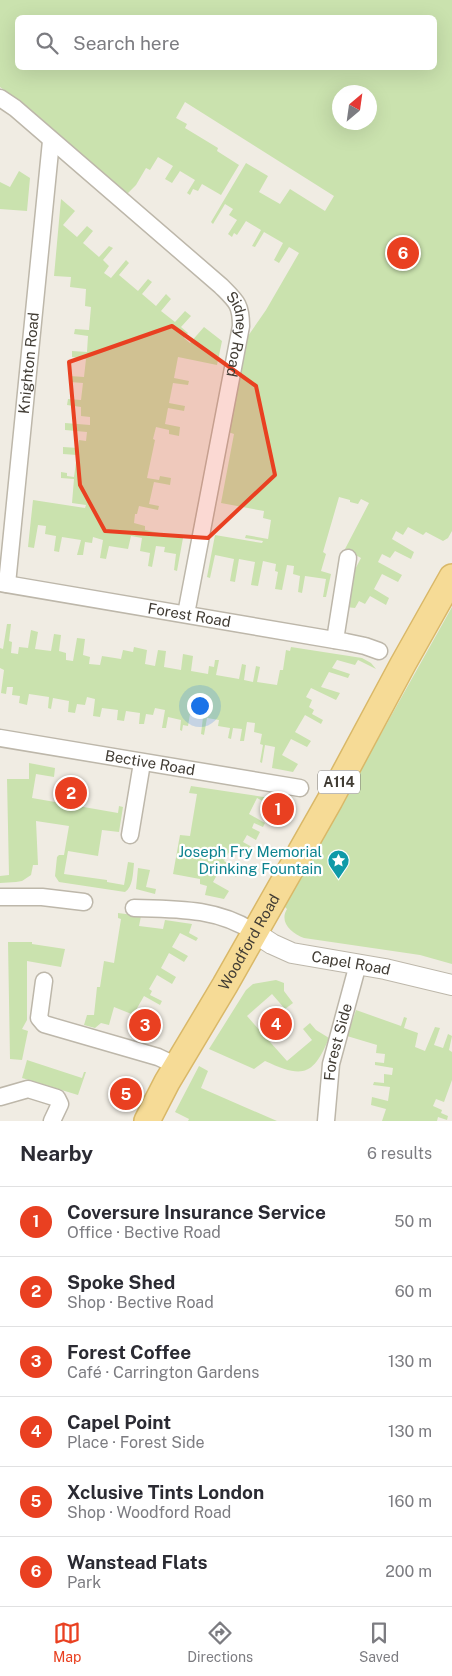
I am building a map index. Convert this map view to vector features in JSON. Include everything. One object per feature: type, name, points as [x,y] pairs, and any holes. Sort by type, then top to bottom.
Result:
[{"type":"main road","name":"Woodford Road","points":[[147,1121],[255,932],[452,577]]},
{"type":"street","name":"Sidney Road","points":[[0,98],[15,108],[221,286],[238,303],[241,314],[241,326],[186,614]]},
{"type":"street","name":"Knighton Road","points":[[3,583],[52,141]]},
{"type":"street","points":[[335,640],[348,558]]},
{"type":"street","name":"Forest Road","points":[[3,583],[335,640],[379,651]]},
{"type":"street","name":"Bective Road","points":[[0,738],[300,788]]},
{"type":"street","points":[[130,835],[142,763]]},
{"type":"street","points":[[0,897],[42,897],[84,902]]},
{"type":"street","points":[[134,908],[186,910],[209,914],[237,922],[255,932]]},
{"type":"street","name":"Capel Road","points":[[255,932],[272,944],[292,953],[358,964],[452,985]]},
{"type":"street","name":"Forest Side","points":[[326,1121],[331,1064],[358,964]]},
{"type":"street","points":[[44,981],[39,1018],[44,1024],[158,1057],[177,1066]]},
{"type":"street","points":[[0,1097],[28,1089],[56,1098],[60,1104],[52,1121]]},
{"type":"highlighted area","points":[[172,326],[256,386],[275,475],[208,538],[105,531],[80,485],[69,362]]},
{"type":"green space","points":[[0,0],[452,0],[452,531],[448,538],[443,541],[426,532],[423,535],[408,527],[403,535],[396,531],[392,539],[414,552],[411,559],[395,551],[390,558],[382,554],[378,562],[402,575],[398,582],[382,574],[374,589],[389,598],[386,605],[370,596],[365,604],[359,601],[355,608],[346,607],[349,581],[361,558],[345,549],[369,503],[361,499],[358,504],[339,497],[323,552],[326,554],[321,571],[331,574],[326,597],[323,597],[326,579],[305,576],[302,593],[298,592],[300,576],[293,574],[294,566],[287,565],[282,590],[275,589],[278,572],[275,571],[276,564],[263,561],[258,586],[251,585],[255,562],[239,559],[235,582],[230,581],[234,559],[215,555],[210,578],[207,577],[215,535],[262,543],[263,541],[245,538],[246,535],[268,539],[271,520],[263,518],[264,511],[221,503],[234,434],[228,432],[248,336],[266,310],[299,253],[289,247],[279,263],[274,260],[283,243],[264,232],[255,247],[252,246],[261,230],[246,221],[237,235],[234,233],[232,237],[228,234],[237,220],[229,215],[233,209],[225,204],[213,224],[211,222],[246,163],[268,176],[259,192],[280,204],[290,189],[325,211],[334,196],[185,102],[176,118],[187,124],[185,128],[218,148],[217,151],[239,165],[221,195],[202,184],[198,191],[193,189],[190,195],[187,193],[195,180],[180,171],[172,183],[165,179],[173,166],[158,157],[150,170],[146,168],[136,185],[127,194],[30,110],[0,87]]},
{"type":"green space","points":[[19,171],[30,178],[27,211],[0,209],[0,182],[10,187]]},
{"type":"green space","points":[[61,199],[75,211],[63,225],[77,237],[87,226],[93,231],[83,243],[99,257],[109,246],[113,248],[103,260],[109,266],[104,273],[111,278],[126,260],[129,263],[119,275],[138,291],[148,279],[152,282],[142,294],[156,306],[166,294],[171,299],[161,311],[175,322],[185,311],[191,316],[181,327],[188,333],[184,338],[190,343],[204,327],[222,341],[217,365],[178,357],[174,378],[189,381],[188,385],[173,383],[169,403],[185,406],[184,411],[168,408],[165,424],[180,427],[179,436],[169,434],[169,430],[156,427],[147,478],[159,480],[160,476],[171,478],[170,485],[154,482],[149,504],[159,506],[158,510],[139,506],[137,514],[135,514],[134,523],[145,526],[145,530],[183,538],[177,571],[174,570],[176,554],[164,552],[165,547],[156,546],[152,567],[148,566],[150,553],[140,551],[142,538],[131,536],[128,549],[109,546],[106,559],[100,558],[103,540],[93,537],[92,543],[85,542],[83,555],[77,555],[81,540],[62,537],[59,552],[54,551],[56,536],[45,534],[46,526],[38,525],[34,548],[28,547],[33,500],[85,508],[86,505],[72,503],[74,479],[61,478],[61,472],[67,473],[67,476],[74,477],[77,455],[63,454],[63,447],[78,448],[79,440],[86,441],[87,432],[65,430],[65,423],[90,425],[90,417],[81,416],[81,407],[67,405],[68,399],[81,400],[83,383],[70,382],[70,376],[84,377],[86,359],[72,357],[72,351],[87,352],[88,336],[74,334],[75,329],[89,330],[91,307],[85,306],[86,289],[70,287],[71,277],[54,276]]},
{"type":"green space","points":[[452,607],[452,964],[420,955],[299,936],[285,923],[284,918],[287,909],[284,903]]},
{"type":"green space","points":[[7,624],[11,624],[9,641],[12,642],[11,653],[18,654],[19,647],[28,648],[31,630],[38,632],[35,649],[51,651],[54,634],[61,635],[59,651],[66,653],[66,660],[73,661],[77,638],[85,639],[83,655],[90,657],[89,664],[100,665],[102,656],[121,659],[123,650],[133,652],[134,647],[147,650],[145,664],[155,666],[158,650],[166,651],[164,667],[181,670],[183,654],[193,656],[191,671],[208,674],[209,666],[214,667],[215,660],[219,660],[216,675],[239,679],[242,664],[246,665],[244,680],[253,682],[256,666],[260,667],[257,682],[277,685],[280,670],[283,670],[286,650],[290,651],[291,647],[362,658],[371,663],[376,669],[358,660],[355,665],[337,660],[332,668],[350,674],[348,678],[329,672],[321,687],[340,693],[336,700],[311,688],[306,697],[312,700],[309,707],[314,710],[312,714],[323,720],[321,724],[305,715],[295,732],[311,741],[307,747],[291,739],[282,755],[298,764],[293,772],[272,768],[275,747],[265,745],[262,763],[260,762],[263,745],[260,744],[262,734],[254,732],[255,723],[247,722],[244,741],[240,741],[242,729],[233,728],[231,739],[228,738],[230,728],[218,726],[219,720],[207,718],[204,735],[201,734],[203,717],[197,715],[197,709],[191,708],[188,726],[183,725],[182,731],[180,730],[181,720],[168,717],[166,728],[162,728],[165,710],[155,708],[153,715],[146,714],[144,724],[139,724],[140,713],[126,711],[124,721],[117,720],[118,710],[102,708],[100,717],[93,716],[95,699],[87,697],[85,705],[77,704],[75,713],[68,712],[69,701],[53,698],[51,709],[48,708],[49,697],[29,694],[27,705],[19,703],[20,696],[12,695],[13,687],[7,687],[6,694],[1,693],[4,670],[0,668],[0,648],[3,649]]},
{"type":"green space","points":[[29,763],[55,768],[54,777],[36,774],[32,798],[118,813],[119,806],[123,807],[119,832],[102,830],[98,856],[68,851],[64,874],[107,880],[107,882],[124,885],[128,862],[134,863],[133,875],[128,890],[125,892],[59,882],[55,876],[57,857],[64,855],[69,826],[36,821],[38,865],[33,865],[31,875],[22,881],[0,883],[0,876],[9,875],[7,779],[29,779]]},
{"type":"green space","points":[[191,786],[270,798],[277,802],[274,807],[257,798],[249,814],[265,823],[263,827],[254,823],[252,828],[260,832],[256,840],[247,835],[243,842],[252,847],[249,854],[233,845],[224,861],[240,870],[236,877],[221,868],[213,882],[229,891],[224,899],[205,895],[207,886],[200,884],[200,879],[173,874],[180,835],[190,836],[197,794],[189,793]]},
{"type":"green space","points":[[138,868],[150,870],[146,887],[156,889],[155,894],[136,889]]},
{"type":"green space","points":[[118,913],[141,916],[139,926],[163,929],[165,920],[192,924],[189,933],[198,938],[196,941],[180,933],[172,947],[188,956],[184,962],[169,953],[161,968],[176,977],[172,984],[157,975],[149,989],[152,991],[150,995],[162,1001],[160,1005],[144,996],[136,1010],[141,1013],[139,1017],[114,1007],[109,1025],[101,1023],[95,1028],[84,1025],[87,1015],[94,1015],[97,987],[100,987],[104,961],[114,963],[121,919],[118,918]]},
{"type":"green space","points":[[8,942],[32,942],[32,944],[65,949],[61,967],[27,961],[27,1020],[22,1029],[28,1031],[22,1060],[10,1059]]},
{"type":"green space","points":[[276,980],[284,983],[284,991],[293,1003],[285,1009],[272,994],[247,1016],[287,1061],[312,1040],[303,1029],[310,1023],[316,1030],[329,1038],[323,1051],[311,1067],[305,1070],[288,1070],[265,1061],[254,1069],[209,1049],[246,990],[253,984]]},
{"type":"green space","points":[[356,1010],[401,1026],[404,1017],[407,1018],[404,1028],[418,1033],[415,1047],[425,1051],[435,1027],[440,1028],[434,1045],[443,1048],[448,1034],[452,1036],[449,1050],[452,1052],[452,1080],[444,1102],[436,1099],[433,1106],[442,1110],[441,1113],[448,1116],[447,1120],[438,1117],[437,1121],[382,1121],[386,1109],[371,1105],[372,1097],[388,1101],[390,1087],[373,1085],[374,1082],[384,1083],[384,1074],[392,1075],[393,1068],[375,1065],[375,1062],[384,1063],[385,1054],[376,1053],[377,1045],[347,1036]]},
{"type":"green space","points":[[27,1060],[82,1078],[84,1072],[86,1072],[78,1095],[22,1078]]},
{"type":"green space","points":[[199,1066],[208,1071],[201,1088],[277,1121],[188,1121],[189,1119],[175,1112]]},
{"type":"place","name":"Wanstead Flats","points":[[403,253]]},
{"type":"place","name":"Spoke Shed","points":[[71,793]]},
{"type":"place","name":"Coversure Insurance Service","points":[[278,809]]},
{"type":"place","name":"Joseph Fry Memorial Drinking Fountain","points":[[338,880]]},
{"type":"place","name":"Capel Point","points":[[276,1024]]},
{"type":"place","name":"Forest Coffee","points":[[145,1025]]},
{"type":"place","name":"Xclusive Tints London","points":[[126,1094]]}]
